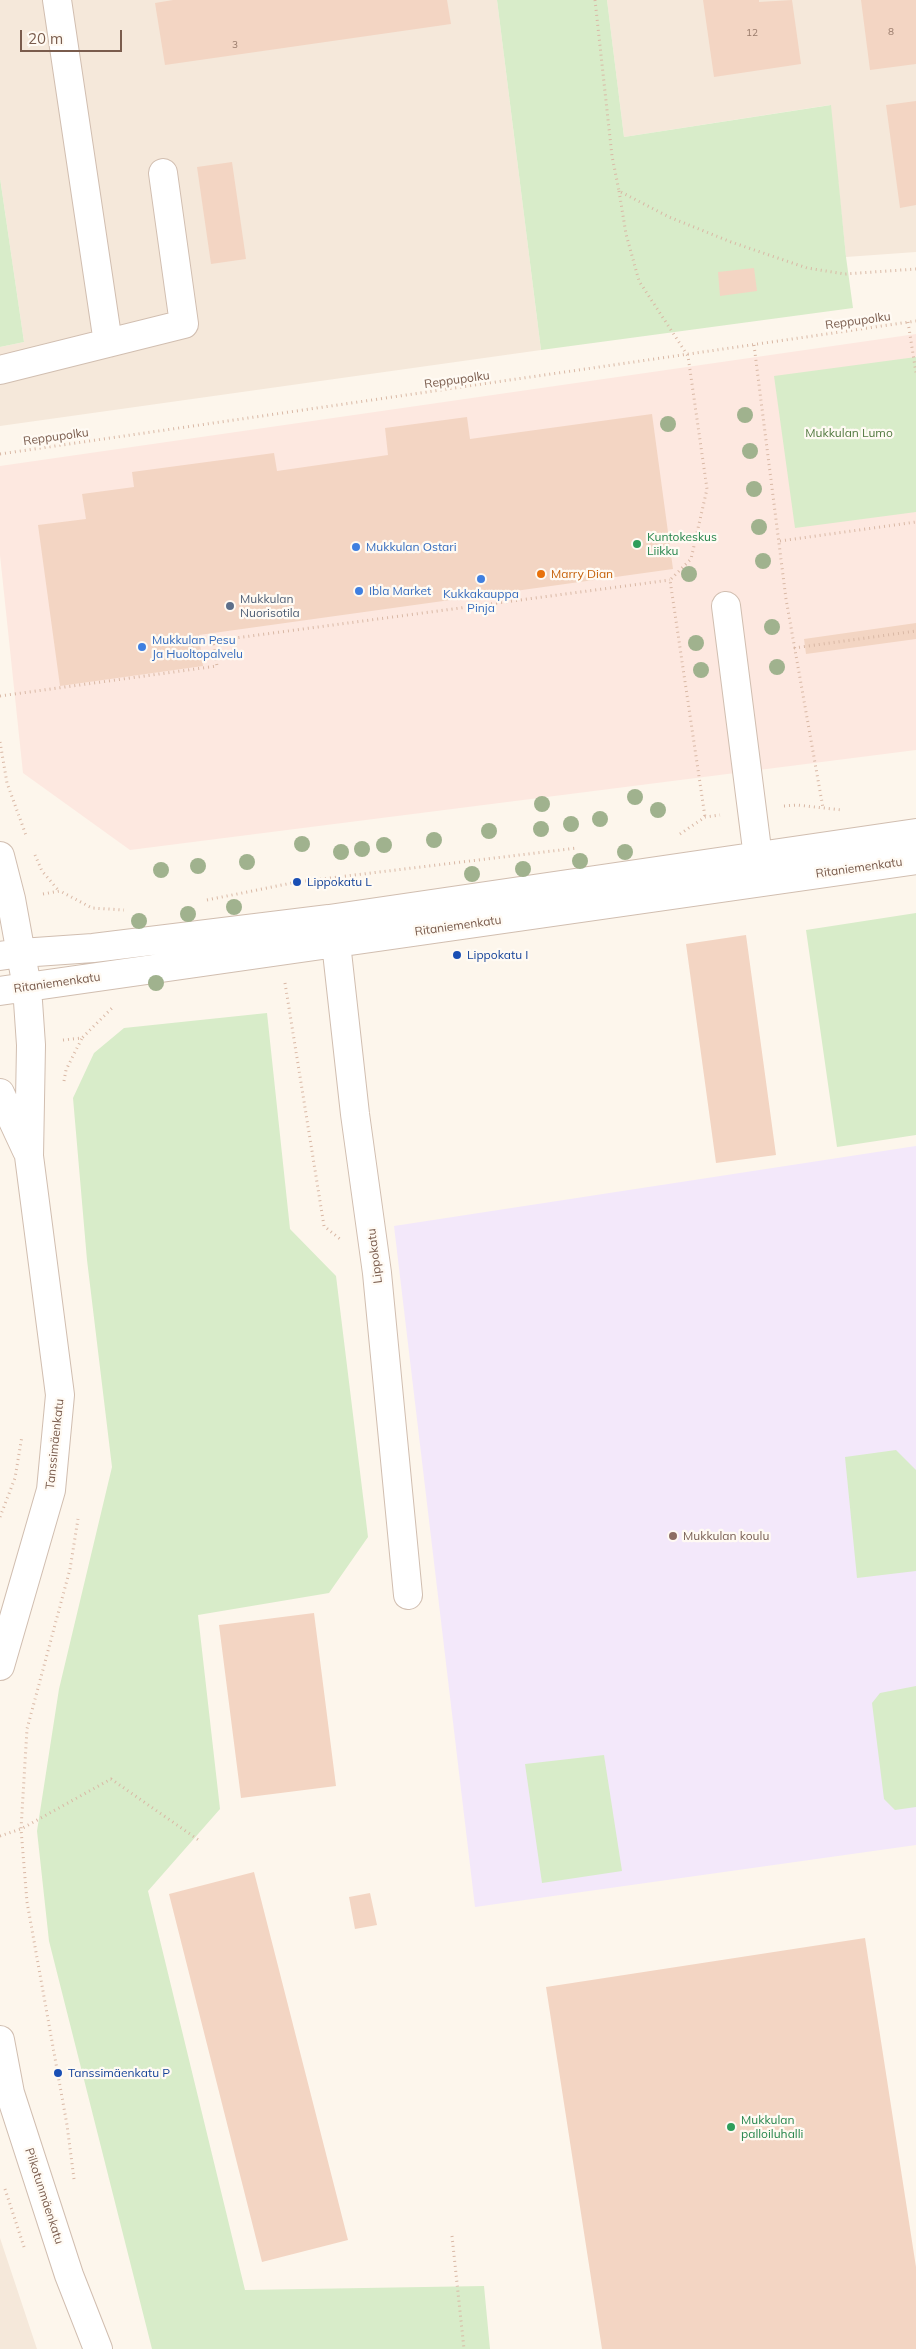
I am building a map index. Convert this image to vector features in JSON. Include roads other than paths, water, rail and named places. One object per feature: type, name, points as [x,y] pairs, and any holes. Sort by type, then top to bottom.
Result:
[{"type":"street","points":[[56,0],[108,343]]},
{"type":"street","points":[[0,370],[184,324],[164,173]]},
{"type":"street","points":[[726,606],[759,869]]},
{"type":"street","name":"Ritaniemenkatu","points":[[0,991],[333,931],[759,869],[916,833]]},
{"type":"street","name":"Tanssimäenkatu","points":[[0,856],[11,899],[11,954],[27,987],[31,1046],[29,1156],[60,1395],[51,1490],[0,1666]]},
{"type":"street","name":"Ritaniemenkatu","points":[[759,869],[916,860]]},
{"type":"street","name":"Ritaniemenkatu","points":[[11,954],[333,931]]},
{"type":"street","name":"Lippokatu","points":[[333,931],[353,1104],[377,1273],[408,1595]]},
{"type":"street","name":"Tanssimäenkatu","points":[[0,1093],[29,1156]]},
{"type":"street","name":"Pilkotunmäenkatu","points":[[0,2040],[10,2093],[69,2275],[98,2349]]},
{"type":"place","name":"Kuntokeskus Liikku","points":[[637,544]]},
{"type":"place","name":"Mukkulan Ostari","points":[[356,547]]},
{"type":"place","name":"Marry Dian","points":[[541,574]]},
{"type":"place","name":"Kukkakauppa Pinja","points":[[481,579]]},
{"type":"place","name":"Ibla Market","points":[[359,591]]},
{"type":"place","name":"Mukkulan Nuorisotila","points":[[230,606]]},
{"type":"place","name":"Mukkulan Pesu Ja Huoltopalvelu","points":[[142,647]]},
{"type":"place","name":"Lippokatu L","points":[[297,882]]},
{"type":"place","name":"Lippokatu I","points":[[457,955]]},
{"type":"place","name":"Mukkulan koulu","points":[[673,1536]]},
{"type":"place","name":"Tanssimäenkatu P","points":[[58,2073]]},
{"type":"place","name":"Mukkulan palloiluhalli","points":[[731,2127]]},
{"type":"park label","name":"Mukkulan Lumo","points":[[849,433]]}]
